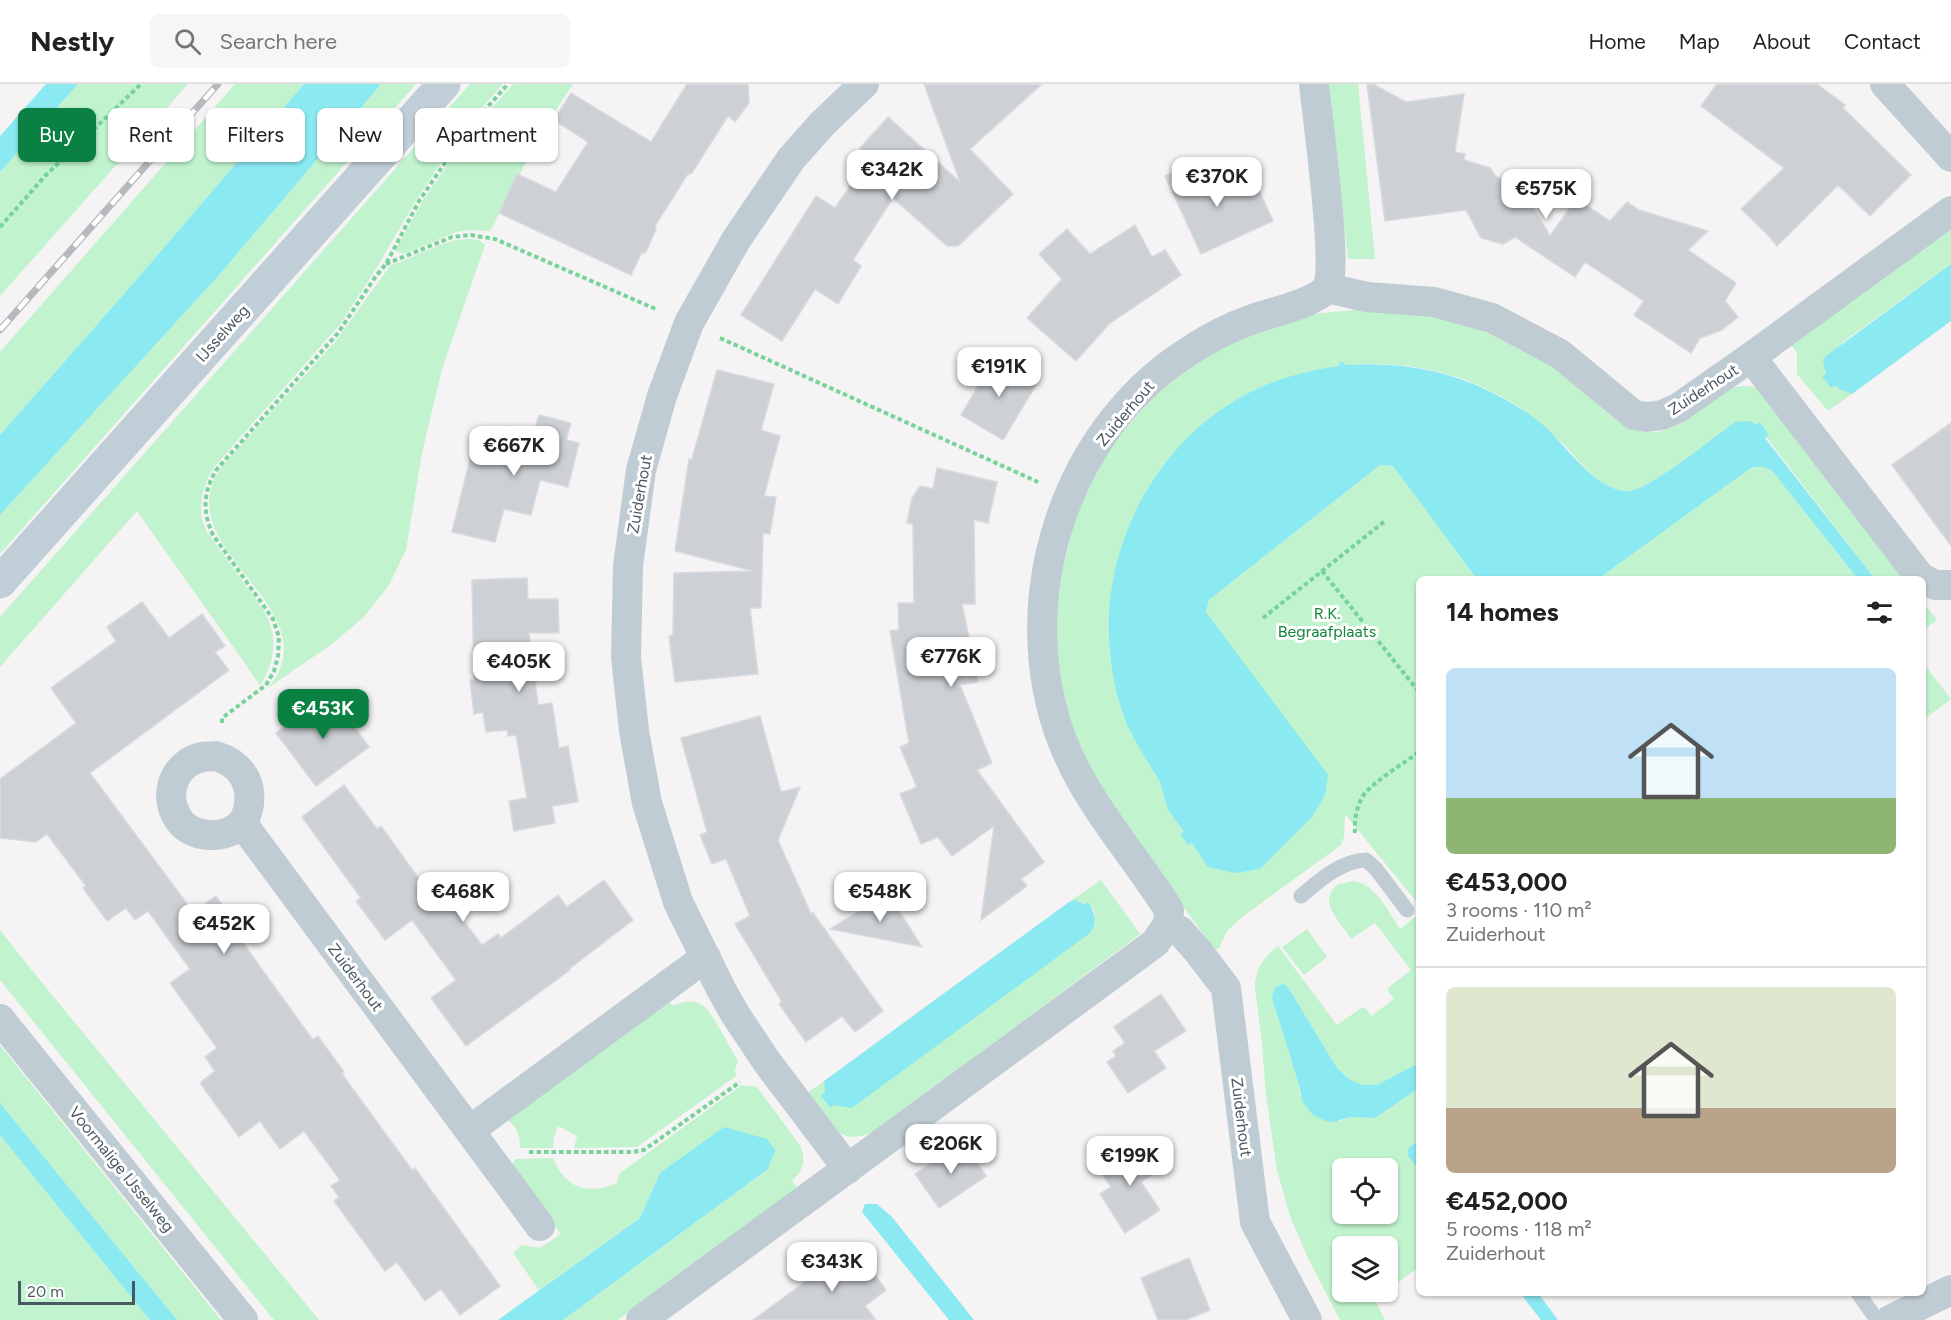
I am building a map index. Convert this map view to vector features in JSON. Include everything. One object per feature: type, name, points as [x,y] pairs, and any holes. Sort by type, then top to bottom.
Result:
[{"type":"street","name":"IJsselweg","points":[[0,582],[444,84]]},
{"type":"street","name":"Zuiderhout","points":[[848,1169],[767,1062],[721,989],[678,902],[647,803],[634,731],[626,657],[628,566],[641,470],[662,396],[689,324],[736,240],[791,159],[823,123],[864,84]]},
{"type":"street","points":[[1314,84],[1330,230],[1331,278],[1327,288]]},
{"type":"street","points":[[1885,84],[1951,157]]},
{"type":"street","name":"Zuiderhout","points":[[1307,1320],[1255,1222],[1226,988],[1186,937],[1168,924],[1168,910],[1088,794],[1062,739],[1052,706],[1043,659],[1044,602],[1049,562],[1069,496],[1081,470],[1117,416],[1157,375],[1186,353],[1220,333],[1317,297],[1327,288],[1367,297],[1434,302],[1492,318],[1560,354],[1634,415],[1647,417],[1662,415],[1678,408],[1751,357],[1951,211]]},
{"type":"street","name":"Zuiderhout","points":[[1751,357],[1919,576]]},
{"type":"street","name":"Zuiderhout","points":[[1926,580],[1935,585],[1951,585]]},
{"type":"street","points":[[202,757],[222,758],[240,769],[247,781],[250,794],[248,807],[242,823],[231,831],[208,835],[196,833],[177,819],[170,796],[172,784],[179,771],[189,762],[202,757]]},
{"type":"street","name":"Zuiderhout","points":[[242,823],[540,1226]]},
{"type":"street","points":[[641,1320],[1155,943],[1168,924]]},
{"type":"street","points":[[476,1140],[706,957]]},
{"type":"street","name":"Voormalige IJsselweg","points":[[0,1019],[243,1320]]},
{"type":"street","points":[[1890,1320],[1951,1290]]},
{"type":"lane","points":[[1301,896],[1333,872],[1357,860],[1366,860],[1376,869],[1407,910]]},
{"type":"lane","points":[[1860,1296],[1877,1320]]},
{"type":"path","points":[[0,227],[46,176],[141,84]]},
{"type":"path","points":[[222,758],[222,717],[266,685],[274,671],[279,637],[273,619],[206,521],[205,504],[210,479],[216,469],[338,333],[386,264],[418,201],[468,129],[508,84]]},
{"type":"path","points":[[386,264],[452,237],[471,235],[495,239],[1069,496]]},
{"type":"path","points":[[1263,618],[1385,521]]},
{"type":"path","points":[[1322,571],[1416,688]]},
{"type":"path","points":[[1357,860],[1354,824],[1357,809],[1365,793],[1416,754]]},
{"type":"path","points":[[476,1140],[510,1152],[633,1152],[644,1150],[767,1062]]},
{"type":"green space","points":[[78,84],[188,84],[167,108],[108,108],[108,162],[119,162],[0,296],[0,172],[18,152],[18,162],[96,162],[96,108],[57,108]]},
{"type":"green space","points":[[235,84],[304,84],[283,108],[214,108]]},
{"type":"green space","points":[[381,84],[416,84],[395,108],[361,108]]},
{"type":"green space","points":[[470,84],[503,84],[482,108],[449,108]]},
{"type":"green space","points":[[513,84],[573,84],[557,108],[492,108]]},
{"type":"green space","points":[[1329,84],[1358,84],[1375,259],[1348,259]]},
{"type":"green space","points":[[206,117],[206,162],[237,162],[0,435],[0,352],[167,162],[194,162],[194,131]]},
{"type":"green space","points":[[415,146],[415,162],[442,162],[340,324],[215,466],[208,477],[202,495],[201,515],[207,532],[269,620],[273,639],[272,658],[260,685],[137,511],[0,667],[0,617]]},
{"type":"green space","points":[[317,160],[317,162],[347,162],[0,554],[0,515],[220,274]]},
{"type":"green space","points":[[449,162],[526,162],[490,231],[456,232],[404,254],[397,252],[396,249],[422,202]]},
{"type":"green space","points":[[1951,227],[1951,264],[1843,342],[1823,377],[1831,388],[1835,384],[1852,394],[1828,411],[1797,374],[1797,352],[1790,344]]},
{"type":"green space","points":[[455,240],[479,240],[485,245],[442,369],[422,453],[406,550],[389,585],[364,617],[332,644],[268,688],[283,659],[281,631],[267,604],[227,551],[213,523],[210,495],[223,465],[335,342],[390,266],[440,245]]},
{"type":"green space","name":"R.K. Begraafplaats","points":[[1364,309],[1444,316],[1477,328],[1561,371],[1618,421],[1640,431],[1657,432],[1673,427],[1728,390],[1743,386],[1758,389],[1903,576],[1873,576],[1757,425],[1735,422],[1666,473],[1628,491],[1609,487],[1601,482],[1553,435],[1516,405],[1484,388],[1451,375],[1398,365],[1341,366],[1303,373],[1267,386],[1233,403],[1203,425],[1176,452],[1152,482],[1126,533],[1116,566],[1110,600],[1111,662],[1122,711],[1129,729],[1160,784],[1169,810],[1184,832],[1181,834],[1188,844],[1191,842],[1206,612],[1209,600],[1380,465],[1393,466],[1475,576],[1416,576],[1416,901],[1345,814],[1344,837],[1341,845],[1242,917],[1228,930],[1218,949],[1214,949],[1102,794],[1071,729],[1056,654],[1056,596],[1078,507],[1108,450],[1155,395],[1201,358],[1234,340],[1313,314]]},
{"type":"green space","points":[[1762,466],[1773,472],[1856,576],[1602,576],[1748,470]]},
{"type":"green space","points":[[1926,606],[1937,620],[1926,628]]},
{"type":"green space","points":[[1926,667],[1951,699],[1926,718]]},
{"type":"green space","points":[[1101,880],[1140,934],[874,1132],[861,1136],[850,1136],[841,1134],[826,1122],[806,1094],[824,1081],[831,1107],[1095,925],[1095,912],[1088,903],[1085,905],[1077,900],[1069,902]]},
{"type":"green space","points":[[1352,881],[1368,887],[1380,899],[1400,929],[1416,916],[1416,1065],[1377,1085],[1362,1085],[1349,1079],[1337,1068],[1288,987],[1277,986],[1272,998],[1299,1085],[1300,1096],[1340,1121],[1351,1117],[1375,1118],[1416,1090],[1416,1148],[1410,1159],[1416,1166],[1416,1269],[1398,1283],[1398,1236],[1332,1236],[1332,1302],[1376,1302],[1385,1320],[1340,1320],[1308,1258],[1290,1216],[1277,1170],[1266,1095],[1255,988],[1256,975],[1261,964],[1278,946],[1337,1025],[1361,1008],[1365,1008],[1371,1016],[1394,999],[1388,991],[1389,987],[1411,970],[1375,923],[1351,939],[1332,911],[1329,897],[1339,883]]},
{"type":"green space","points":[[1307,929],[1327,957],[1304,975],[1282,947]]},
{"type":"green space","points":[[0,930],[319,1320],[274,1320],[0,980]]},
{"type":"green space","points":[[668,999],[673,1006],[689,1002],[697,1003],[709,1011],[738,1061],[736,1076],[637,1147],[574,1148],[577,1136],[558,1126],[553,1148],[520,1148],[517,1132],[507,1119]]},
{"type":"green space","points":[[0,1045],[221,1320],[177,1320],[0,1103]]},
{"type":"green space","points":[[742,1085],[757,1087],[801,1147],[802,1165],[792,1181],[798,1188],[618,1320],[563,1320],[767,1170],[776,1151],[765,1140],[660,1173],[640,1218],[539,1290],[513,1253],[521,1245],[540,1248],[561,1234],[511,1165],[516,1159],[553,1158],[564,1177],[571,1183],[588,1189],[607,1187],[617,1183],[620,1173]]},
{"type":"green space","points":[[0,1135],[150,1320],[0,1320]]},
{"type":"water","points":[[46,84],[78,84],[57,108],[25,108]]},
{"type":"water","points":[[304,84],[381,84],[361,108],[317,108],[317,160],[220,274],[0,515],[0,435],[237,162],[305,162],[305,108],[283,108]]},
{"type":"water","points":[[18,116],[18,152],[0,172],[0,136]]},
{"type":"water","points":[[1951,264],[1951,321],[1852,394],[1835,385],[1831,388],[1822,376],[1826,373],[1823,361],[1826,356]]},
{"type":"water","points":[[1339,363],[1397,365],[1446,374],[1470,382],[1515,405],[1537,420],[1591,474],[1604,483],[1616,489],[1629,491],[1652,481],[1735,422],[1750,421],[1756,425],[1760,422],[1769,435],[1765,438],[1873,576],[1856,576],[1773,472],[1761,467],[1748,470],[1602,576],[1475,576],[1393,466],[1380,465],[1209,600],[1206,612],[1328,775],[1325,795],[1312,817],[1260,869],[1235,873],[1208,867],[1192,843],[1188,845],[1180,834],[1184,832],[1168,809],[1160,783],[1128,727],[1118,700],[1110,652],[1109,615],[1113,579],[1123,543],[1137,508],[1156,476],[1179,447],[1206,421],[1260,387],[1299,374],[1339,366]]},
{"type":"water","points":[[1076,900],[1085,905],[1088,902],[1092,910],[1095,921],[1090,933],[852,1108],[834,1105],[831,1108],[821,1096],[825,1092],[824,1081],[1069,902]]},
{"type":"water","points":[[1283,984],[1288,987],[1337,1068],[1349,1079],[1362,1085],[1377,1085],[1416,1065],[1416,1090],[1375,1118],[1351,1117],[1333,1122],[1313,1115],[1302,1101],[1272,998],[1275,987]]},
{"type":"water","points":[[0,1103],[177,1320],[150,1320],[0,1135]]},
{"type":"water","points":[[724,1127],[767,1139],[776,1151],[768,1169],[563,1320],[498,1320],[640,1218],[660,1173]]},
{"type":"water","points":[[1416,1144],[1416,1166],[1408,1156],[1408,1149]]},
{"type":"water","points":[[865,1204],[877,1204],[892,1217],[974,1320],[949,1320],[862,1212]]},
{"type":"water","points":[[1522,1296],[1540,1296],[1558,1320],[1541,1320]]},
{"type":"building","points":[[687,84],[748,84],[749,103],[735,122],[728,116],[692,173],[687,175],[655,226],[656,229],[646,252],[641,254],[631,275],[499,213],[517,174],[556,192],[588,142],[558,123],[558,114],[571,93],[651,142]]},
{"type":"building","points":[[924,84],[1042,84],[970,149],[1013,194],[958,246],[947,246],[893,198],[853,260],[861,266],[838,304],[815,289],[782,341],[741,315],[816,196],[835,208],[870,157],[860,148],[888,117],[960,182]]},
{"type":"building","points":[[1367,84],[1373,84],[1406,102],[1464,94],[1455,152],[1465,154],[1464,160],[1490,168],[1496,177],[1519,184],[1550,236],[1576,199],[1610,221],[1627,202],[1639,210],[1708,231],[1688,250],[1736,283],[1725,301],[1738,317],[1722,330],[1700,338],[1691,353],[1634,315],[1644,301],[1585,262],[1575,277],[1515,237],[1503,244],[1481,238],[1466,210],[1385,221]]},
{"type":"building","points":[[1717,84],[1817,84],[1845,105],[1843,108],[1911,175],[1870,216],[1838,185],[1777,246],[1741,209],[1784,168],[1701,106]]},
{"type":"building","points":[[1197,162],[1212,195],[1253,177],[1273,221],[1201,254],[1165,176]]},
{"type":"building","points":[[1135,225],[1152,257],[1165,250],[1181,275],[1109,324],[1076,361],[1027,318],[1062,279],[1039,254],[1067,229],[1090,254]]},
{"type":"building","points":[[996,355],[1036,385],[1003,440],[961,415]]},
{"type":"building","points":[[717,370],[774,384],[761,430],[780,436],[764,496],[776,497],[770,534],[763,533],[761,608],[750,608],[758,674],[675,682],[669,636],[673,635],[674,573],[753,571],[675,551],[689,459],[692,459]]},
{"type":"building","points":[[539,415],[571,423],[566,440],[579,443],[568,487],[540,480],[531,515],[504,509],[495,542],[452,532],[471,455],[499,462],[508,426],[534,432]]},
{"type":"building","points":[[1951,423],[1951,546],[1892,465]]},
{"type":"building","points":[[937,468],[997,482],[988,523],[974,520],[975,604],[962,604],[978,682],[960,685],[992,763],[977,770],[1044,862],[1021,879],[1027,886],[981,920],[994,826],[952,856],[938,837],[921,844],[900,794],[917,787],[900,747],[909,743],[890,631],[899,630],[898,603],[914,603],[913,524],[907,523],[912,498],[920,486],[933,489]]},
{"type":"building","points":[[527,578],[528,599],[558,599],[559,633],[529,633],[538,705],[552,703],[559,748],[568,746],[578,802],[552,806],[555,823],[514,831],[509,801],[527,798],[516,735],[508,736],[507,730],[486,732],[483,712],[474,714],[470,680],[474,680],[472,580]]},
{"type":"building","points":[[142,602],[169,638],[202,614],[225,646],[215,652],[229,670],[90,773],[193,912],[216,896],[242,933],[238,936],[313,1040],[318,1036],[344,1072],[342,1074],[412,1170],[415,1168],[500,1286],[460,1315],[441,1289],[425,1301],[397,1262],[385,1271],[334,1201],[339,1197],[331,1186],[340,1180],[304,1131],[280,1149],[260,1121],[239,1137],[200,1083],[215,1071],[205,1057],[217,1048],[170,983],[190,969],[148,911],[135,920],[126,908],[107,921],[83,888],[86,886],[47,834],[36,842],[0,838],[0,779],[76,723],[51,688],[116,641],[107,627]]},
{"type":"building","points":[[330,693],[369,747],[316,786],[276,733]]},
{"type":"building","points":[[760,716],[781,792],[800,787],[778,840],[811,914],[813,913],[883,1011],[855,1032],[842,1016],[806,1042],[779,1004],[782,1002],[735,924],[750,916],[726,859],[712,864],[700,835],[707,832],[681,738]]},
{"type":"building","points":[[344,785],[377,829],[381,826],[435,901],[444,895],[482,945],[498,934],[501,938],[558,895],[567,907],[604,880],[633,920],[570,970],[466,1046],[431,998],[456,980],[412,920],[385,940],[356,901],[361,898],[302,817]]},
{"type":"building","points":[[888,894],[922,947],[830,929]]},
{"type":"building","points":[[1161,994],[1186,1031],[1154,1051],[1166,1068],[1128,1093],[1107,1062],[1116,1056],[1113,1051],[1125,1043],[1114,1027]]},
{"type":"building","points":[[1141,1141],[1159,1170],[1141,1182],[1160,1210],[1125,1233],[1100,1194],[1111,1187],[1098,1168]]},
{"type":"building","points":[[963,1142],[986,1176],[939,1208],[915,1174]]},
{"type":"building","points":[[854,1246],[886,1290],[865,1306],[876,1320],[753,1320]]},
{"type":"building","points":[[1189,1258],[1210,1310],[1186,1320],[1158,1320],[1141,1278]]},
{"type":"railway","points":[[0,330],[218,84]]}]
